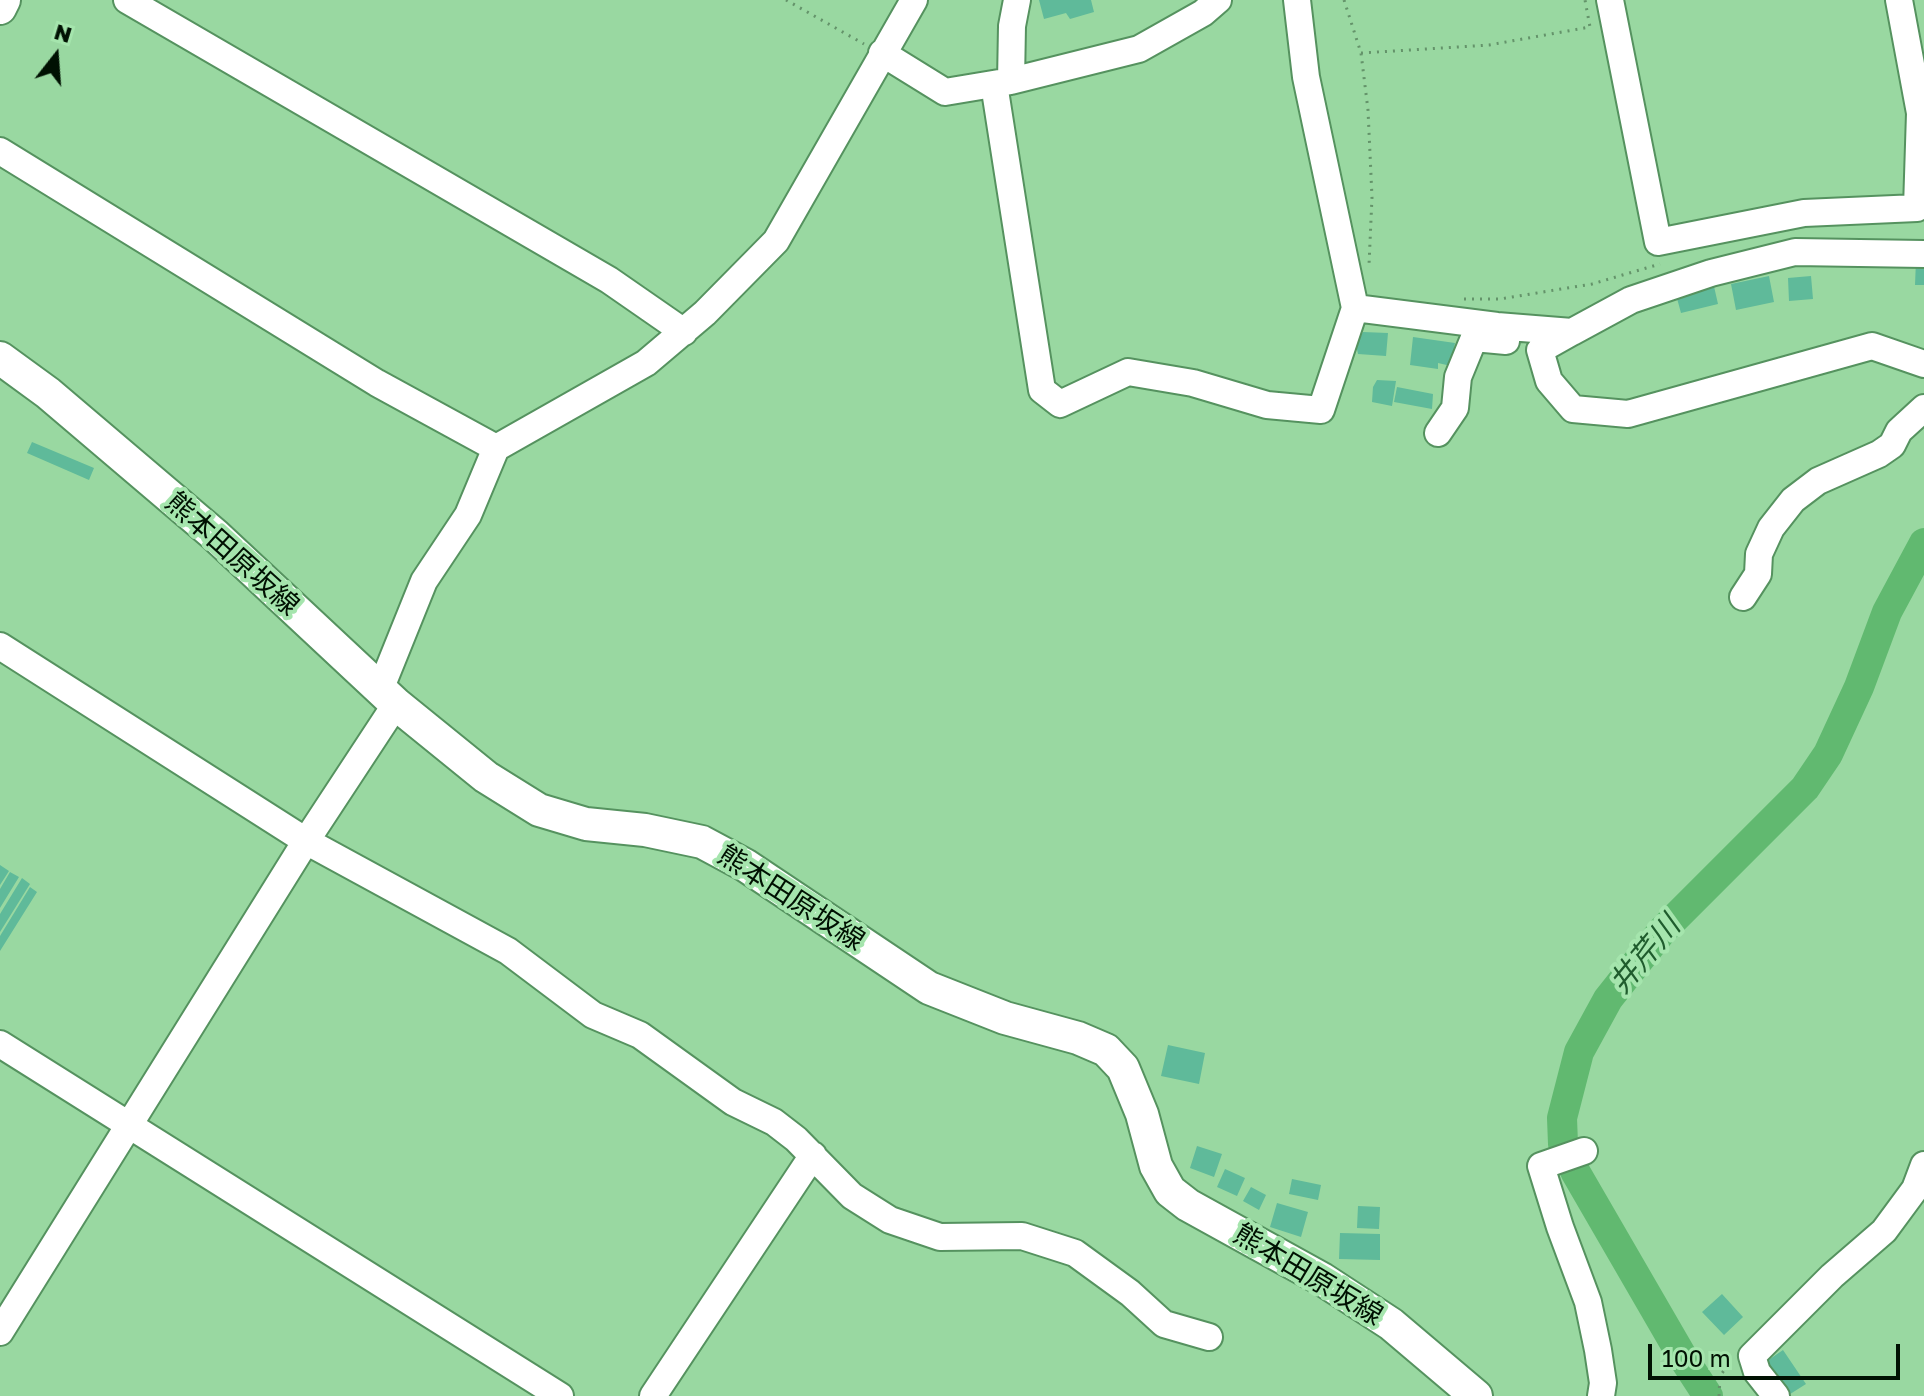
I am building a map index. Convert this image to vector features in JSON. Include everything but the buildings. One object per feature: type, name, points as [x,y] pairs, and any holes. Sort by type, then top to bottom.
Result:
[{"type":"main road","points":[[0,8],[4,0]]},
{"type":"main road","name":"熊本田原坂線","points":[[0,358],[48,393],[215,535],[388,697],[486,777],[539,810],[586,824],[645,830],[702,842],[745,865],[929,988],[1005,1018],[1078,1038],[1106,1050],[1123,1068],[1142,1114],[1156,1166],[1170,1191],[1188,1205],[1322,1279],[1391,1324],[1476,1396]]},
{"type":"street","points":[[127,0],[609,280],[684,332]]},
{"type":"street","points":[[0,1332],[306,841],[388,697],[424,581],[468,515],[496,448],[646,363],[684,332],[776,241],[914,0]]},
{"type":"street","points":[[1017,0],[1003,82],[1042,390],[1060,404],[1128,372],[1193,383],[1267,405],[1321,410],[1355,308],[1306,77],[1297,0]]},
{"type":"street","points":[[882,53],[945,92],[1003,82],[1139,49],[1203,13],[1218,0]]},
{"type":"street","points":[[1610,0],[1658,242],[1804,213],[1917,208],[1920,113],[1899,0]]},
{"type":"street","points":[[0,151],[377,383],[496,448]]},
{"type":"street","points":[[1924,254],[1795,252],[1711,273],[1631,300],[1540,350],[1549,381],[1573,409],[1628,414],[1872,346],[1924,364]]},
{"type":"street","points":[[1355,308],[1572,332]]},
{"type":"street","points":[[1438,433],[1455,408],[1458,377],[1474,338],[1529,343],[1572,332]]},
{"type":"street","points":[[1743,597],[1758,574],[1759,554],[1771,528],[1793,500],[1818,481],[1879,454],[1892,445],[1899,431],[1924,408]]},
{"type":"street","points":[[0,646],[306,841],[508,951],[593,1015],[640,1035],[733,1102],[774,1122],[813,1155],[852,1196],[890,1220],[940,1237],[1022,1236],[1075,1253],[1130,1293],[1164,1324],[1209,1337]]},
{"type":"street","points":[[0,1044],[560,1396]]},
{"type":"street","points":[[1584,1151],[1541,1166],[1588,1302],[1600,1361],[1601,1396]]},
{"type":"street","points":[[653,1396],[813,1155]]},
{"type":"street","points":[[1776,1396],[1757,1372],[1752,1356],[1832,1276],[1884,1231],[1915,1189],[1924,1165]]},
{"type":"path","points":[[786,0],[882,53]]},
{"type":"path","points":[[1344,0],[1361,53],[1370,139],[1372,197],[1369,273]]},
{"type":"path","points":[[1361,53],[1489,45],[1590,27],[1585,0]]},
{"type":"path","points":[[1452,298],[1500,299],[1592,284],[1665,263]]},
{"type":"path","points":[[1719,1396],[1720,1376]]},
{"type":"waterway","name":"井芹川","points":[[1708,1396],[1576,1173],[1563,1144],[1562,1118],[1579,1052],[1608,999],[1662,931],[1805,788],[1828,754],[1859,687],[1887,612],[1924,543]]}]
